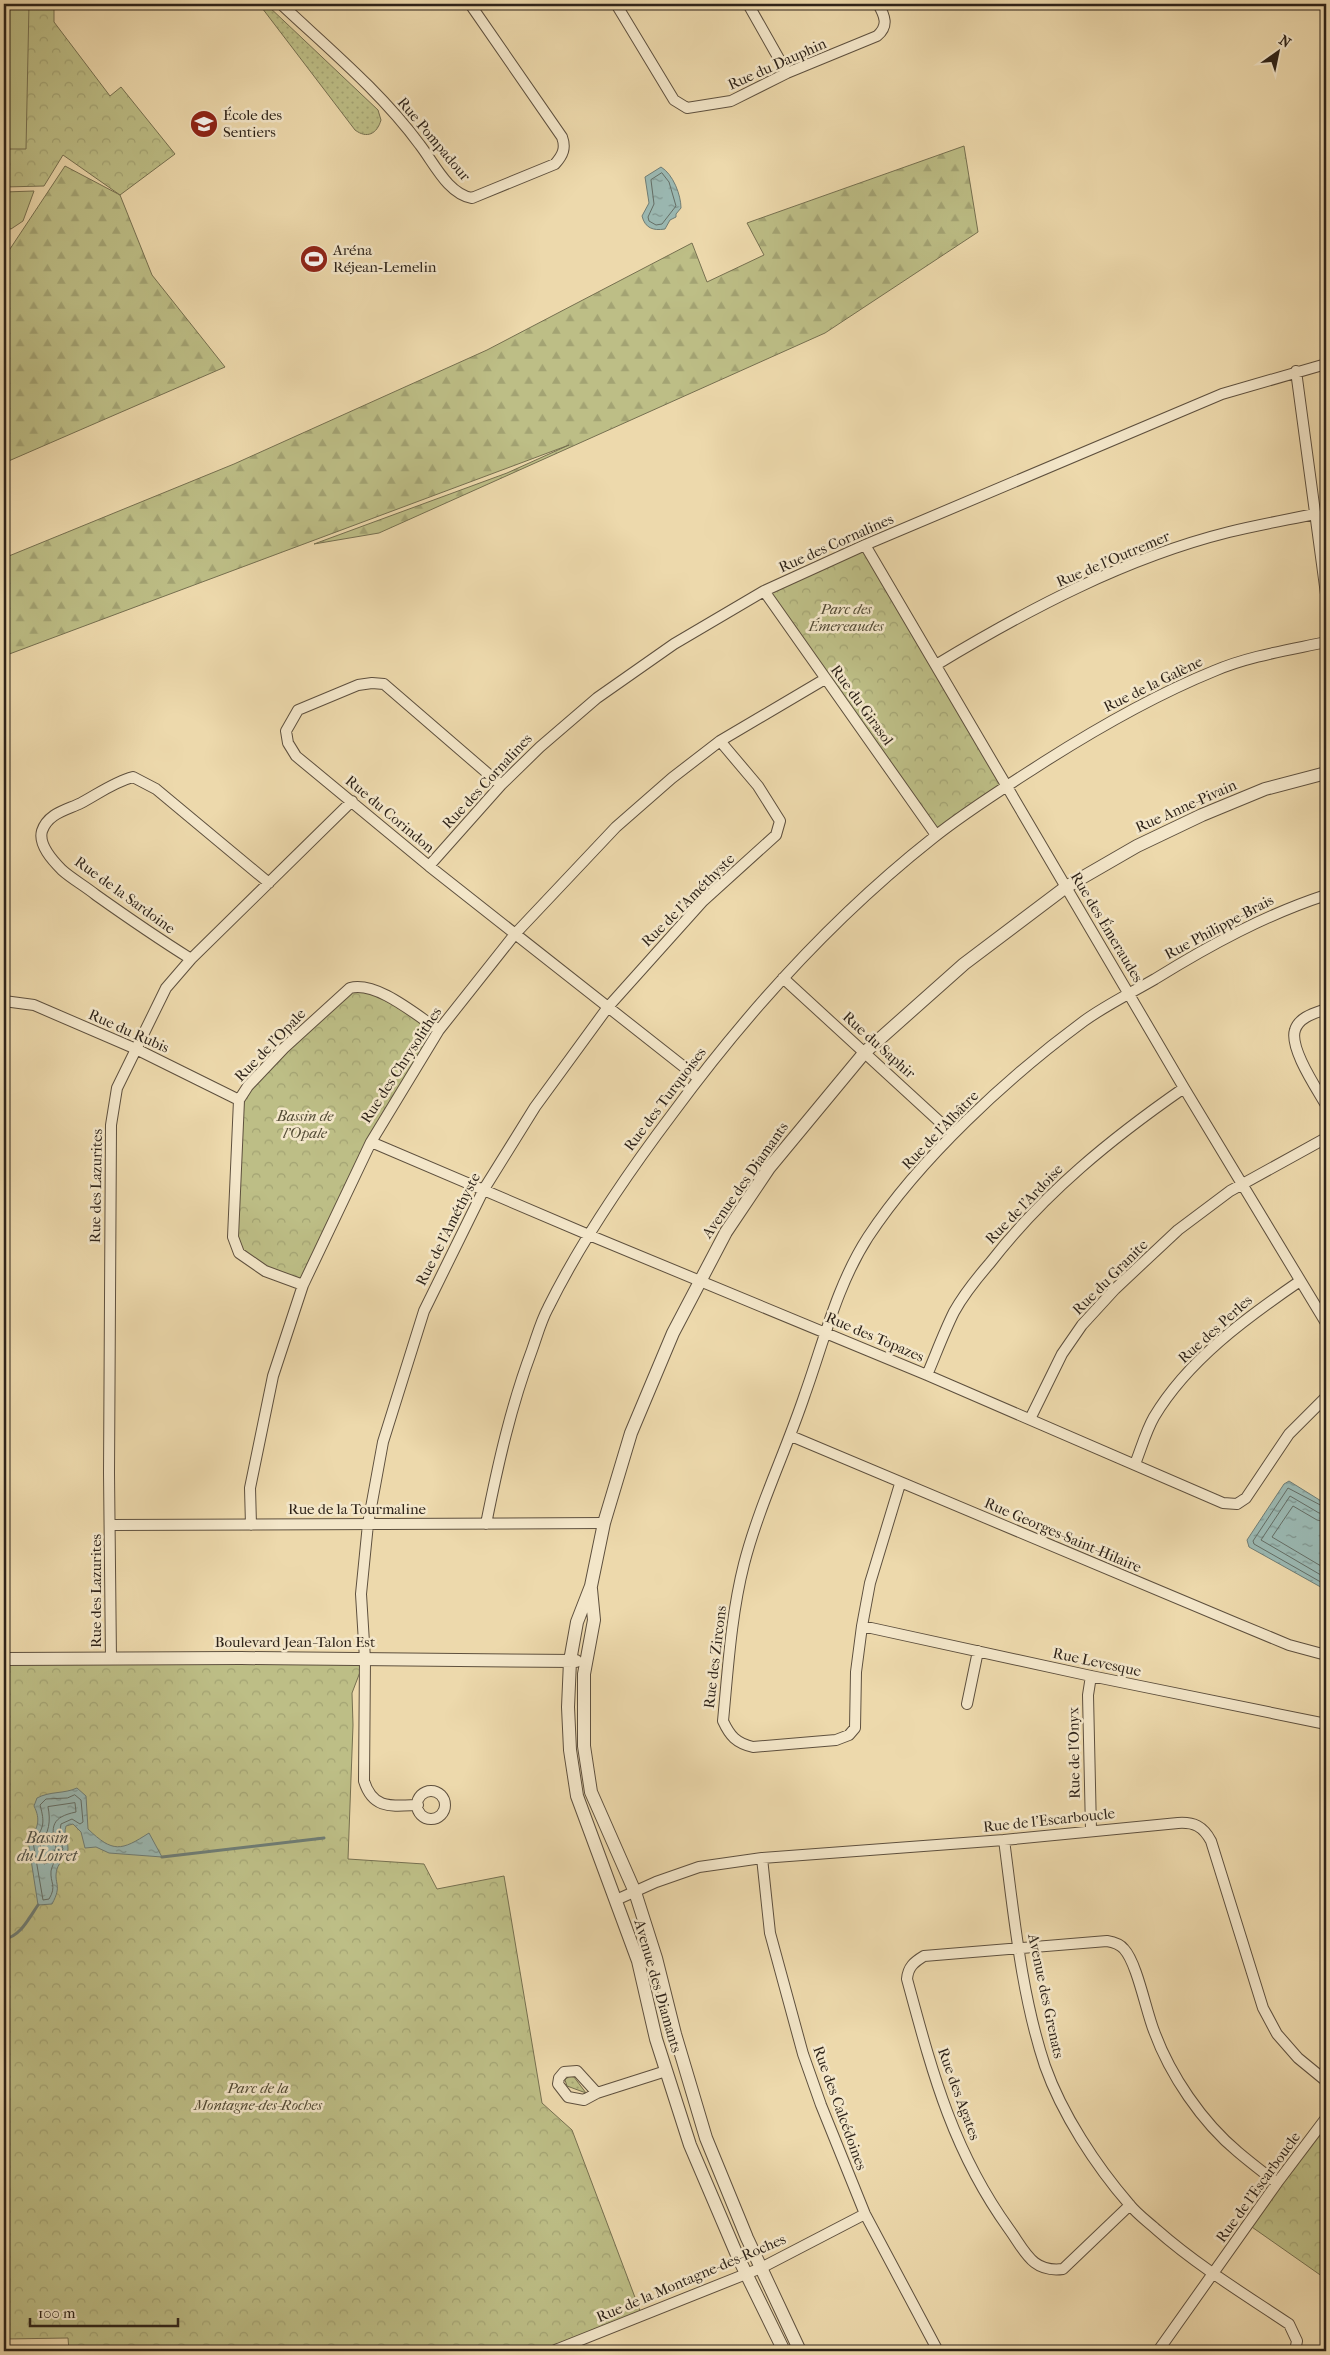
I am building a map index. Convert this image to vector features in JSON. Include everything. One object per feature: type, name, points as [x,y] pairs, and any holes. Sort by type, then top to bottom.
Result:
[{"type":"street","name":"Rue Pompadour","points":[[281,4],[381,98],[412,133],[453,189],[466,197],[472,198],[555,164],[561,158],[565,145],[562,137],[470,4]]},
{"type":"street","name":"Rue du Dauphin","points":[[616,4],[674,100],[687,108],[731,101],[787,73],[878,36],[885,26],[885,15],[878,4]]},
{"type":"street","points":[[748,4],[787,73]]},
{"type":"street","name":"Rue des Cornalines","points":[[429,866],[500,785],[540,747],[597,698],[674,644],[764,592],[865,545],[1222,394],[1296,371],[1326,364]]},
{"type":"street","points":[[1296,371],[1326,594]]},
{"type":"street","name":"Rue de l'Outremer","points":[[936,665],[981,638],[1085,584],[1168,550],[1229,532],[1315,514]]},
{"type":"street","name":"Rue des Émeraudes","points":[[865,545],[1184,1088],[1244,1184],[1326,1323]]},
{"type":"street","name":"Rue du Girasol","points":[[764,592],[936,835]]},
{"type":"street","name":"Rue de la Galène","points":[[1007,786],[1083,737],[1157,696],[1218,669],[1326,642]]},
{"type":"street","name":"Rue des Chrysolithes","points":[[251,1524],[250,1488],[273,1376],[303,1285],[371,1142],[439,1030],[515,934],[616,827],[672,778],[720,741],[825,679]]},
{"type":"street","name":"Rue du Corindon","points":[[500,785],[384,684],[358,685],[298,710],[286,731],[288,743],[296,756],[429,866],[698,1078]]},
{"type":"street","name":"Rue de l'Améthyste","points":[[418,1804],[384,1804],[374,1800],[368,1793],[364,1781],[365,1659],[360,1594],[368,1524],[383,1442],[424,1311],[484,1189],[534,1106],[608,1007],[697,908],[776,836],[780,821],[758,786],[720,741]]},
{"type":"street","name":"Rue Anne-Pivain","points":[[1066,887],[1137,846],[1202,815],[1265,789],[1326,773]]},
{"type":"street","name":"Rue de la Sardoine","points":[[191,959],[146,932],[63,870],[46,851],[42,841],[42,833],[46,823],[57,813],[79,804],[122,780],[133,778],[156,789],[270,882]]},
{"type":"street","name":"Rue des Turquoises","points":[[486,1524],[503,1440],[520,1382],[547,1310],[589,1235],[638,1158],[739,1027],[783,978],[858,902],[936,835],[1007,786]]},
{"type":"street","name":"Rue des Lazurites","points":[[111,1660],[108,1473],[111,1125],[117,1088],[166,988],[191,959],[352,801]]},
{"type":"street","name":"Avenue des Diamants","points":[[784,2351],[746,2274],[690,2145],[656,2039],[638,1961],[578,1796],[570,1750],[568,1707],[570,1660],[578,1622],[591,1586],[604,1523],[631,1433],[652,1379],[699,1280],[726,1232],[769,1168],[865,1052],[964,964],[1066,887]]},
{"type":"street","name":"Rue Philippe-Brais","points":[[1130,994],[1206,947],[1286,908],[1326,895]]},
{"type":"street","name":"Rue du Saphir","points":[[783,978],[954,1134]]},
{"type":"street","name":"Rue de l'Opale","points":[[303,1285],[265,1271],[239,1252],[233,1237],[239,1100],[248,1086],[284,1048],[350,988],[359,986],[378,991],[439,1030]]},
{"type":"street","name":"Rue de l'Albâtre","points":[[824,1332],[847,1276],[868,1237],[907,1186],[954,1134],[1053,1045],[1087,1019],[1130,994]]},
{"type":"street","name":"Rue du Rubis","points":[[4,1001],[34,1006],[136,1049],[239,1100]]},
{"type":"street","points":[[1326,1009],[1309,1015],[1300,1022],[1295,1030],[1294,1040],[1297,1052],[1326,1105]]},
{"type":"street","name":"Rue de l'Ardoise","points":[[927,1375],[955,1311],[1001,1248],[1036,1210],[1098,1152],[1141,1118],[1184,1088]]},
{"type":"street","name":"Rue du Granite","points":[[1030,1419],[1062,1354],[1082,1325],[1115,1289],[1178,1230],[1230,1192],[1326,1138]]},
{"type":"street","name":"Rue des Topazes","points":[[371,1142],[589,1235],[927,1375],[1223,1503],[1236,1504],[1246,1498],[1289,1434],[1326,1397]]},
{"type":"street","name":"Rue des Perles","points":[[1135,1464],[1154,1419],[1172,1391],[1197,1362],[1262,1307],[1300,1281]]},
{"type":"street","name":"Rue des Zircons","points":[[824,1332],[791,1436],[754,1531],[736,1604],[723,1721],[729,1734],[740,1744],[753,1747],[836,1740],[849,1735],[855,1728],[856,1672],[862,1626],[870,1583],[900,1484]]},
{"type":"street","name":"Rue Georges-Saint-Hilaire","points":[[791,1436],[900,1484],[1262,1634],[1289,1645],[1326,1655]]},
{"type":"street","name":"Rue de la Tourmaline","points":[[110,1525],[604,1523]]},
{"type":"street","name":"Avenue des Diamants","points":[[591,1586],[594,1620],[586,1662],[584,1746],[592,1792],[635,1892],[656,1958],[675,2034],[706,2138],[723,2182],[800,2351]]},
{"type":"street","name":"Rue Levesque","points":[[862,1626],[1091,1676],[1326,1724]]},
{"type":"street","points":[[967,1704],[978,1651]]},
{"type":"street","name":"Boulevard Jean-Talon Est","points":[[4,1659],[570,1660],[586,1662]]},
{"type":"street","name":"Rue de l'Onyx","points":[[1091,1676],[1088,1694],[1091,1830]]},
{"type":"street","name":"Rue de l'Escarboucle","points":[[616,1900],[699,1867],[762,1858],[1004,1840],[1188,1822],[1198,1825],[1206,1831],[1211,1841],[1263,2008],[1277,2034],[1298,2058],[1326,2081]]},
{"type":"street","name":"Avenue des Grenats","points":[[1004,1840],[1018,1947],[1032,2018],[1046,2067],[1065,2111],[1094,2157],[1130,2205],[1190,2258],[1289,2324],[1297,2341],[1296,2351]]},
{"type":"street","name":"Rue des Calcédoines","points":[[762,1858],[770,1933],[803,2054],[846,2171],[865,2214],[938,2351]]},
{"type":"street","points":[[1018,1947],[1107,1941],[1117,1943],[1124,1949],[1131,1960],[1154,2033],[1175,2076],[1204,2117],[1237,2151],[1277,2183]]},
{"type":"street","name":"Rue des Agates","points":[[1018,1947],[924,1956],[911,1966],[908,1973],[907,1980],[936,2084],[954,2134],[989,2202],[1032,2261],[1041,2268],[1051,2270],[1063,2269],[1130,2205]]},
{"type":"street","points":[[597,2093],[666,2071]]},
{"type":"street","name":"Rue de l'Escarboucle","points":[[1214,2274],[1277,2183],[1326,2118]]},
{"type":"street","name":"Rue de la Montagne-des-Roches","points":[[553,2351],[761,2268],[865,2214]]},
{"type":"street","points":[[1158,2351],[1214,2274]]},
{"type":"green space","points":[[4,4],[54,4],[54,22],[110,96],[121,87],[175,154],[120,195],[63,155],[44,186],[4,187]]},
{"type":"green space","points":[[4,4],[29,4],[26,149],[4,149]]},
{"type":"green space","points":[[259,4],[266,4],[378,110],[381,120],[374,132],[364,134],[355,130]]},
{"type":"green space","points":[[964,146],[978,232],[825,333],[379,533],[314,544],[507,473],[569,445],[4,656],[4,558],[234,464],[487,350],[692,243],[707,282],[764,255],[747,223]]},
{"type":"green space","points":[[65,166],[120,195],[152,275],[225,367],[4,463],[4,258]]},
{"type":"green space","points":[[34,191],[23,221],[11,229],[4,227],[4,192]]},
{"type":"green space","name":"Parc des Émereaudes","points":[[865,545],[1007,786],[936,835],[764,591]]},
{"type":"green space","name":"Bassin de l'Opale","points":[[359,986],[439,1030],[371,1142],[303,1285],[239,1253],[233,1237],[239,1100],[248,1086]]},
{"type":"green space","name":"Parc de la Montagne-des-Roches","points":[[4,1659],[365,1659],[352,1693],[353,1725],[348,1859],[424,1864],[437,1889],[504,1876],[542,2103],[572,2130],[642,2316],[553,2351],[69,2351],[68,2338],[4,2339]]},
{"type":"green space","points":[[569,2076],[574,2077],[586,2093],[567,2086],[565,2080]]},
{"type":"green space","points":[[1326,2118],[1326,2279],[1249,2225]]},
{"type":"water","points":[[661,167],[676,185],[681,208],[665,229],[657,230],[647,226],[642,216],[649,203],[645,177]]},
{"type":"water","points":[[1289,1481],[1326,1504],[1326,1590],[1249,1547],[1247,1540],[1284,1484]]},
{"type":"water","name":"Bassin du Loiret","points":[[77,1788],[86,1796],[88,1829],[97,1837],[111,1846],[117,1847],[131,1843],[149,1833],[162,1857],[109,1853],[96,1847],[85,1848],[81,1832],[73,1824],[66,1826],[65,1833],[68,1849],[67,1854],[57,1869],[57,1892],[52,1904],[38,1905],[28,1840],[34,1832],[38,1820],[34,1806],[37,1798]]},
{"type":"waterway","points":[[162,1857],[324,1838]]},
{"type":"waterway","points":[[4,1939],[15,1935],[28,1921],[38,1905]]},
{"type":"place","name":"École des Sentiers","points":[[204,124]]},
{"type":"place","name":"Aréna Réjean‑Lemelin","points":[[314,259]]}]
